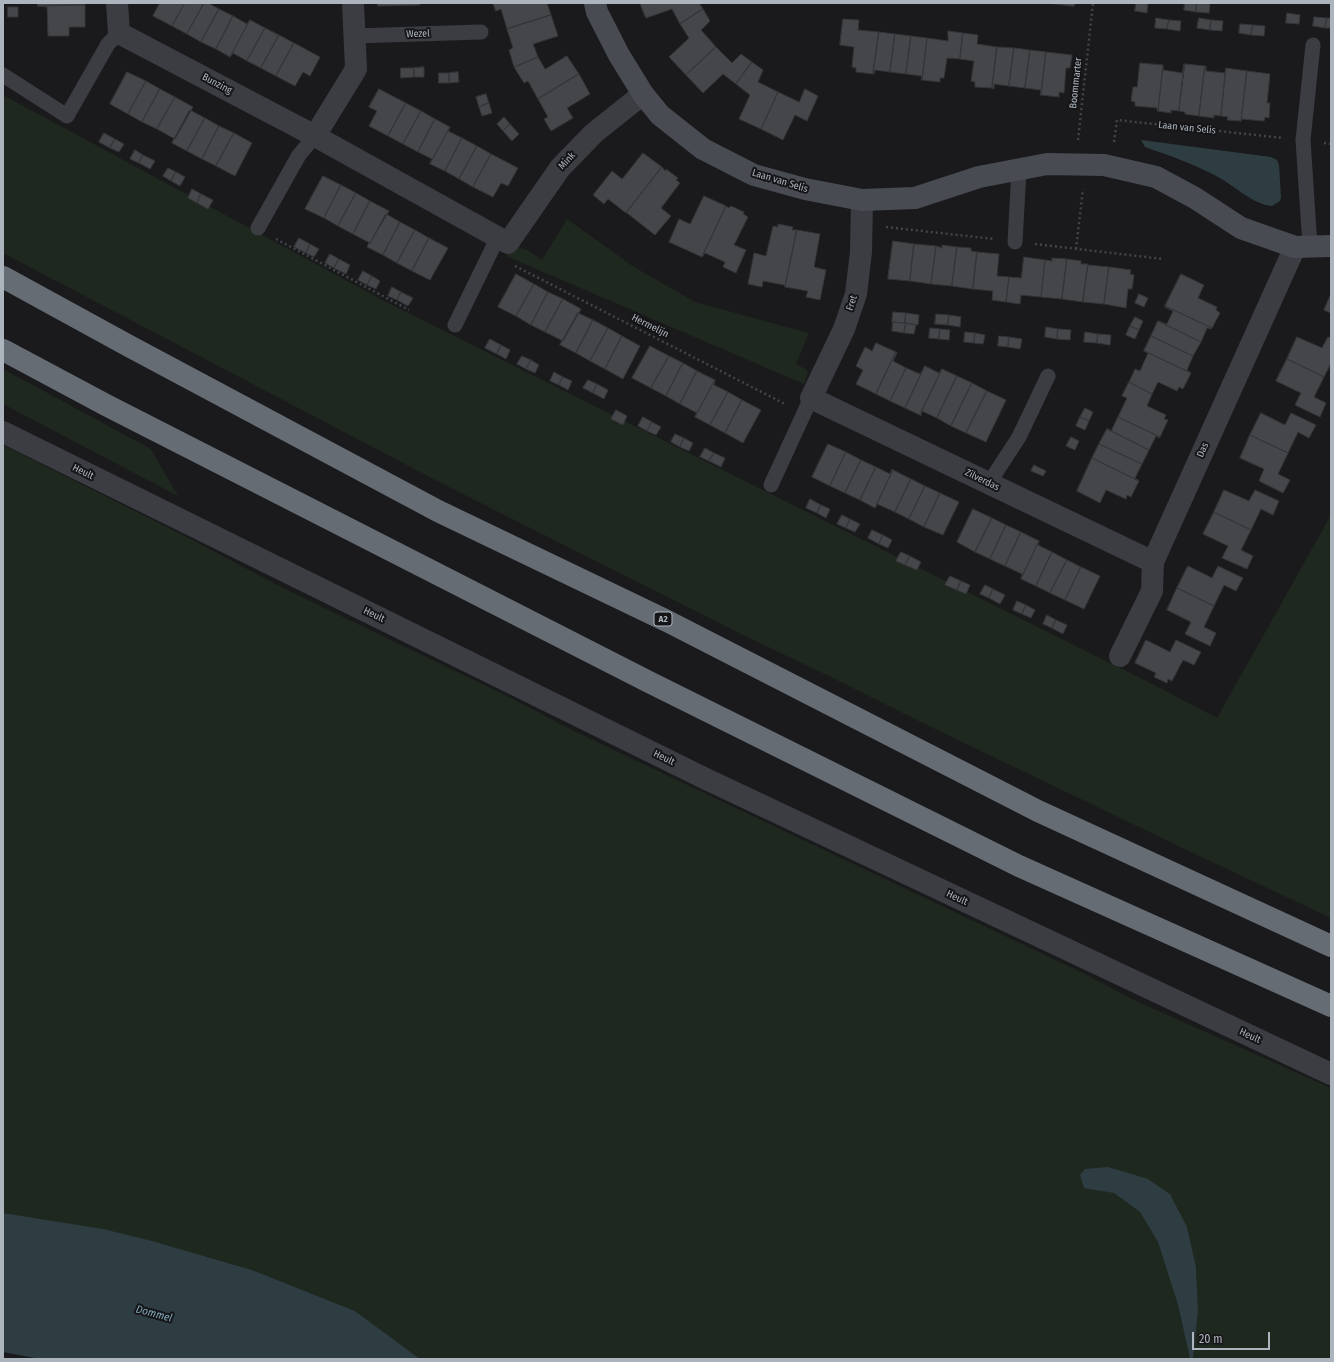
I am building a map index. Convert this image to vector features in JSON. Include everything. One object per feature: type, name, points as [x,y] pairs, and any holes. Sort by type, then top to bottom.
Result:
[{"type":"highway","name":"A2","points":[[3,277],[136,350],[438,511],[667,622],[1038,811],[1331,946]]},
{"type":"highway","points":[[3,350],[106,406],[649,682],[1012,862],[1331,1006]]},
{"type":"street","points":[[117,3],[119,33]]},
{"type":"street","points":[[314,136],[356,69],[352,3]]},
{"type":"street","name":"Laan van Selis","points":[[595,3],[597,12],[619,55],[643,94],[660,115],[703,149],[754,175],[805,190],[862,200],[915,198],[979,177],[1047,164],[1110,166],[1156,177],[1195,198],[1241,228],[1312,246]]},
{"type":"street","name":"Bunzing","points":[[119,33],[314,136],[499,244]]},
{"type":"street","name":"Mink","points":[[499,244],[560,168],[594,133],[643,94]]},
{"type":"street","name":"Fret","points":[[808,406],[844,329],[856,294],[861,252],[862,200]]},
{"type":"street","name":"Das","points":[[1120,656],[1152,591],[1153,562],[1312,246]]},
{"type":"street","name":"Zilverdas","points":[[808,406],[989,484],[1153,562]]},
{"type":"street","name":"Heult","points":[[3,432],[704,778],[1331,1074]]},
{"type":"lane","name":"Wezel","points":[[354,36],[481,32]]},
{"type":"lane","points":[[3,75],[67,116],[108,44],[119,33]]},
{"type":"lane","points":[[1312,246],[1303,140],[1313,45]]},
{"type":"lane","points":[[258,228],[299,155],[314,136]]},
{"type":"lane","points":[[1015,242],[1019,170]]},
{"type":"lane","points":[[455,325],[499,244]]},
{"type":"lane","points":[[989,484],[1018,437],[1048,376]]},
{"type":"lane","points":[[771,485],[808,406]]},
{"type":"path","name":"Boommarter","points":[[1081,165],[1093,3]]},
{"type":"path","name":"Laan van Selis","points":[[1110,166],[1117,120],[1331,144]]},
{"type":"path","points":[[1076,249],[1081,165]]},
{"type":"path","points":[[258,228],[409,310]]},
{"type":"path","name":"Hermelijn","points":[[499,244],[505,261],[808,406]]},
{"type":"shaded area","points":[[3,95],[388,303],[1160,688],[1217,718],[1331,515],[1331,918],[931,727],[741,634],[445,485],[3,253]]},
{"type":"shaded area","points":[[567,219],[634,267],[695,302],[809,333],[796,364],[808,371],[804,384],[506,256],[514,246],[529,251],[542,260]]},
{"type":"shaded area","points":[[3,369],[151,449],[178,496],[3,404]]},
{"type":"shaded area","points":[[3,445],[185,536],[285,589],[507,696],[576,732],[1085,974],[1134,1000],[1331,1088],[1331,1359],[1193,1359],[1198,1311],[1196,1268],[1187,1227],[1170,1194],[1148,1179],[1114,1193],[1140,1212],[1158,1242],[1178,1305],[1190,1359],[420,1359],[355,1311],[252,1270],[152,1241],[103,1230],[3,1213]]},
{"type":"water","points":[[1141,140],[1271,157],[1277,160],[1279,165],[1280,201],[1272,206],[1258,202],[1211,173],[1145,147]]},
{"type":"water","points":[[1108,1167],[1148,1179],[1170,1194],[1187,1227],[1196,1267],[1198,1311],[1193,1359],[1190,1359],[1178,1305],[1158,1242],[1140,1212],[1114,1193],[1084,1188],[1080,1175],[1085,1169]]},
{"type":"water","name":"Dommel","points":[[3,1213],[103,1229],[152,1241],[252,1270],[355,1311],[420,1359],[40,1359],[3,1352]]},
{"type":"building","points":[[38,3],[85,3],[85,5],[38,6]]},
{"type":"building","points":[[160,3],[185,3],[172,26],[153,16]]},
{"type":"building","points":[[185,3],[204,3],[187,34],[172,26]]},
{"type":"building","points":[[204,3],[208,3],[219,9],[201,42],[187,34]]},
{"type":"building","points":[[377,3],[420,3],[420,5],[378,6]]},
{"type":"building","points":[[493,3],[547,3],[551,15],[507,29],[501,9],[496,11]]},
{"type":"building","points":[[640,3],[699,3],[703,9],[680,24],[672,9],[646,18]]},
{"type":"building","points":[[1048,3],[1075,3],[1074,6]]},
{"type":"building","points":[[1136,3],[1148,3],[1147,13],[1135,11]]},
{"type":"building","points":[[1185,3],[1197,3],[1196,12],[1184,10]]},
{"type":"building","points":[[1197,3],[1210,4],[1209,13],[1196,12]]},
{"type":"building","points":[[85,5],[85,27],[69,27],[69,36],[48,36],[47,7],[38,6]]},
{"type":"building","points":[[8,7],[18,7],[18,17],[8,17]]},
{"type":"building","points":[[219,9],[233,16],[216,49],[201,42]]},
{"type":"building","points":[[703,9],[710,21],[701,30],[716,47],[686,75],[669,57],[689,38],[680,24]]},
{"type":"building","points":[[1287,13],[1300,15],[1299,24],[1286,23]]},
{"type":"building","points":[[551,15],[558,36],[533,44],[538,57],[514,67],[509,50],[513,48],[507,29]]},
{"type":"building","points":[[233,16],[247,24],[250,20],[230,57],[216,49]]},
{"type":"building","points":[[1314,17],[1327,18],[1325,28],[1313,26]]},
{"type":"building","points":[[1156,18],[1169,20],[1167,29],[1155,28]]},
{"type":"building","points":[[1199,18],[1211,20],[1210,30],[1197,28]]},
{"type":"building","points":[[1327,18],[1331,18],[1331,28],[1325,28]]},
{"type":"building","points":[[843,19],[859,20],[858,30],[879,32],[873,74],[856,72],[856,68],[852,67],[854,47],[840,45]]},
{"type":"building","points":[[250,20],[265,28],[247,61],[233,53],[230,57]]},
{"type":"building","points":[[1169,20],[1181,21],[1180,31],[1167,29]]},
{"type":"building","points":[[1211,20],[1223,21],[1222,31],[1210,30]]},
{"type":"building","points":[[1240,24],[1253,25],[1251,35],[1239,33]]},
{"type":"building","points":[[1253,25],[1265,26],[1264,36],[1251,35]]},
{"type":"building","points":[[265,28],[279,35],[261,68],[247,61]]},
{"type":"building","points":[[948,31],[963,33],[960,59],[947,58],[944,78],[940,78],[940,82],[922,80],[927,38],[948,41]]},
{"type":"building","points":[[879,32],[895,34],[890,72],[875,70],[873,74]]},
{"type":"building","points":[[963,33],[978,35],[977,44],[997,47],[992,88],[975,87],[975,82],[971,81],[974,61],[960,59]]},
{"type":"building","points":[[895,34],[911,36],[906,74],[890,72]]},
{"type":"building","points":[[279,35],[294,43],[276,76],[261,68]]},
{"type":"building","points":[[911,36],[927,38],[922,80],[922,76],[906,74]]},
{"type":"building","points":[[294,43],[320,57],[310,76],[303,72],[295,86],[276,76]]},
{"type":"building","points":[[716,47],[732,63],[741,54],[752,62],[736,84],[723,74],[703,93],[686,75]]},
{"type":"building","points":[[997,47],[1014,48],[1009,86],[994,84],[994,89],[992,88]]},
{"type":"building","points":[[1014,48],[1030,50],[1025,88],[1009,86]]},
{"type":"building","points":[[1030,50],[1046,52],[1041,95],[1041,90],[1025,88]]},
{"type":"building","points":[[1046,52],[1072,55],[1070,68],[1066,68],[1064,93],[1059,92],[1059,97],[1041,95]]},
{"type":"building","points":[[567,56],[579,74],[538,99],[528,81],[524,83],[514,67],[538,57],[545,69]]},
{"type":"building","points":[[752,62],[763,70],[758,82],[778,92],[761,129],[739,119],[750,95],[736,84]]},
{"type":"building","points":[[1140,63],[1163,65],[1158,111],[1157,108],[1135,106],[1135,102],[1131,101],[1133,87],[1137,87]]},
{"type":"building","points":[[1184,64],[1179,111],[1171,110],[1171,113],[1158,111],[1163,65],[1163,70],[1182,73]]},
{"type":"building","points":[[1185,64],[1205,66],[1199,116],[1185,114],[1185,112],[1179,111]]},
{"type":"building","points":[[1205,66],[1206,71],[1225,73],[1226,68],[1221,116],[1214,115],[1214,118],[1199,116]]},
{"type":"building","points":[[424,67],[424,77],[414,77],[414,68]]},
{"type":"building","points":[[401,68],[414,68],[414,77],[401,78]]},
{"type":"building","points":[[1226,68],[1247,71],[1241,121],[1227,120],[1228,117],[1221,116]]},
{"type":"building","points":[[1247,71],[1270,74],[1267,103],[1270,103],[1269,118],[1265,117],[1264,121],[1242,119],[1241,121]]},
{"type":"building","points":[[127,72],[146,81],[128,114],[110,104]]},
{"type":"building","points":[[458,72],[459,82],[449,83],[449,73]]},
{"type":"building","points":[[439,73],[449,73],[449,83],[439,83]]},
{"type":"building","points":[[579,74],[590,94],[567,108],[573,118],[551,131],[544,119],[548,117],[538,99]]},
{"type":"building","points":[[146,81],[160,89],[142,122],[128,114]]},
{"type":"building","points":[[160,89],[175,97],[157,129],[142,122]]},
{"type":"building","points":[[379,89],[406,103],[388,136],[369,126],[377,111],[369,107]]},
{"type":"building","points":[[805,89],[818,96],[807,121],[795,115],[783,140],[761,129],[778,92],[799,102]]},
{"type":"building","points":[[486,94],[489,103],[479,107],[476,97]]},
{"type":"building","points":[[175,97],[193,107],[175,139],[157,129]]},
{"type":"building","points":[[406,103],[421,111],[403,144],[388,136]]},
{"type":"building","points":[[489,103],[492,113],[482,116],[479,107]]},
{"type":"building","points":[[190,110],[205,118],[187,151],[172,143]]},
{"type":"building","points":[[421,111],[435,119],[418,152],[403,144]]},
{"type":"building","points":[[504,117],[510,124],[503,131],[497,124]]},
{"type":"building","points":[[205,118],[219,126],[202,159],[187,151]]},
{"type":"building","points":[[435,119],[450,127],[430,164],[432,159],[418,152]]},
{"type":"building","points":[[510,124],[519,134],[512,141],[503,131]]},
{"type":"building","points":[[219,126],[234,133],[216,166],[202,159]]},
{"type":"building","points":[[450,127],[448,131],[462,138],[445,171],[430,164]]},
{"type":"building","points":[[104,133],[115,139],[110,148],[99,142]]},
{"type":"building","points":[[234,133],[252,143],[235,176],[216,166]]},
{"type":"building","points":[[462,138],[477,146],[459,179],[445,171]]},
{"type":"building","points":[[115,139],[124,144],[119,152],[110,148]]},
{"type":"building","points":[[477,146],[491,154],[473,187],[459,179]]},
{"type":"building","points":[[135,150],[143,155],[139,163],[130,159]]},
{"type":"building","points":[[643,153],[662,167],[626,213],[608,199],[604,204],[593,195],[612,171],[622,179]]},
{"type":"building","points":[[491,154],[518,168],[508,186],[501,183],[493,197],[473,187]]},
{"type":"building","points":[[143,155],[155,161],[150,169],[139,163]]},
{"type":"building","points":[[662,167],[665,171],[666,169],[678,178],[676,180],[680,183],[661,208],[671,216],[655,235],[626,213]]},
{"type":"building","points":[[168,168],[176,172],[171,181],[163,176]]},
{"type":"building","points":[[176,172],[185,177],[180,186],[171,181]]},
{"type":"building","points":[[323,176],[341,185],[324,218],[305,209]]},
{"type":"building","points":[[341,185],[356,193],[338,226],[324,218]]},
{"type":"building","points":[[192,189],[201,194],[197,203],[188,198]]},
{"type":"building","points":[[356,193],[370,201],[353,234],[338,226]]},
{"type":"building","points":[[201,194],[213,200],[208,209],[197,203]]},
{"type":"building","points":[[704,196],[726,206],[702,257],[669,242],[679,219],[690,224]]},
{"type":"building","points":[[370,201],[389,211],[370,243],[353,234]]},
{"type":"building","points":[[726,206],[729,208],[731,206],[744,212],[743,214],[748,217],[734,245],[746,250],[736,273],[723,267],[725,262],[705,253],[702,257]]},
{"type":"building","points":[[386,214],[400,222],[383,255],[367,247]]},
{"type":"building","points":[[400,222],[415,230],[397,263],[383,255]]},
{"type":"building","points":[[778,224],[793,227],[792,230],[797,230],[785,287],[784,285],[763,281],[762,287],[748,284],[754,253],[766,256],[773,226],[778,227]]},
{"type":"building","points":[[415,230],[429,238],[412,271],[397,263]]},
{"type":"building","points":[[797,230],[820,234],[814,267],[826,270],[820,300],[806,297],[808,291],[785,287]]},
{"type":"building","points":[[299,238],[310,244],[306,253],[294,247]]},
{"type":"building","points":[[429,238],[448,248],[430,280],[412,271]]},
{"type":"building","points":[[893,241],[914,244],[910,281],[888,279]]},
{"type":"building","points":[[310,244],[319,249],[314,257],[306,253]]},
{"type":"building","points":[[914,244],[936,246],[931,284],[910,281]]},
{"type":"building","points":[[942,245],[957,247],[952,286],[931,284],[936,246],[942,248]]},
{"type":"building","points":[[957,247],[971,248],[971,251],[977,252],[973,289],[952,286]]},
{"type":"building","points":[[977,252],[999,254],[997,276],[1009,277],[1006,302],[992,300],[993,291],[973,289]]},
{"type":"building","points":[[330,254],[339,259],[334,268],[325,263]]},
{"type":"building","points":[[1024,257],[1045,260],[1041,297],[1021,295],[1020,304],[1006,302],[1009,277],[1021,278]]},
{"type":"building","points":[[1052,258],[1067,259],[1062,299],[1041,297],[1045,260],[1052,261]]},
{"type":"building","points":[[339,259],[350,265],[346,274],[334,268]]},
{"type":"building","points":[[1067,259],[1081,261],[1081,264],[1088,264],[1083,302],[1062,299]]},
{"type":"building","points":[[1088,265],[1109,267],[1104,304],[1083,302]]},
{"type":"building","points":[[1109,267],[1131,270],[1130,274],[1134,275],[1132,289],[1128,289],[1126,308],[1104,304]]},
{"type":"building","points":[[363,271],[372,276],[367,285],[358,280]]},
{"type":"building","points":[[516,274],[534,284],[516,316],[498,307]]},
{"type":"building","points":[[1181,274],[1204,285],[1198,298],[1217,307],[1216,310],[1220,313],[1212,328],[1165,306]]},
{"type":"building","points":[[372,276],[380,281],[376,289],[367,285]]},
{"type":"building","points":[[534,284],[548,292],[531,325],[516,316]]},
{"type":"building","points":[[392,287],[401,292],[397,300],[388,296]]},
{"type":"building","points":[[401,292],[413,298],[408,306],[397,300]]},
{"type":"building","points":[[548,292],[563,299],[545,332],[531,325]]},
{"type":"building","points":[[1139,294],[1148,298],[1144,307],[1135,303]]},
{"type":"building","points":[[1331,294],[1331,313],[1324,310]]},
{"type":"building","points":[[563,299],[581,309],[563,341],[545,332]]},
{"type":"building","points":[[1165,306],[1212,328],[1207,328],[1201,342],[1158,321],[1167,324],[1173,311]]},
{"type":"building","points":[[893,312],[906,313],[905,323],[892,322]]},
{"type":"building","points":[[578,313],[593,320],[576,353],[560,345]]},
{"type":"building","points":[[906,313],[919,315],[918,325],[905,323]]},
{"type":"building","points":[[936,314],[949,315],[948,325],[935,324]]},
{"type":"building","points":[[949,315],[961,317],[960,327],[948,325]]},
{"type":"building","points":[[1135,317],[1143,321],[1139,330],[1130,326]]},
{"type":"building","points":[[593,320],[608,328],[590,361],[576,353]]},
{"type":"building","points":[[1158,321],[1201,342],[1193,356],[1151,336]]},
{"type":"building","points":[[893,322],[906,323],[904,333],[892,331]]},
{"type":"building","points":[[906,323],[916,325],[914,334],[904,333]]},
{"type":"building","points":[[1130,326],[1139,330],[1135,339],[1126,335]]},
{"type":"building","points":[[1046,327],[1058,329],[1057,339],[1045,337]]},
{"type":"building","points":[[608,328],[622,336],[605,369],[590,361]]},
{"type":"building","points":[[930,328],[940,329],[939,339],[929,338]]},
{"type":"building","points":[[940,329],[950,330],[949,340],[939,339]]},
{"type":"building","points":[[1058,329],[1071,330],[1070,340],[1057,339]]},
{"type":"building","points":[[965,332],[975,333],[974,343],[964,342]]},
{"type":"building","points":[[1085,332],[1098,334],[1097,343],[1084,342]]},
{"type":"building","points":[[975,333],[985,335],[983,344],[974,343]]},
{"type":"building","points":[[1098,334],[1111,335],[1110,345],[1097,343]]},
{"type":"building","points":[[622,336],[640,346],[623,379],[605,369]]},
{"type":"building","points":[[999,336],[1009,337],[1008,347],[998,346]]},
{"type":"building","points":[[1151,336],[1193,356],[1187,370],[1191,373],[1144,351]]},
{"type":"building","points":[[1009,337],[1022,339],[1020,349],[1008,347]]},
{"type":"building","points":[[1297,337],[1322,348],[1328,337],[1331,338],[1331,363],[1324,377],[1287,359]]},
{"type":"building","points":[[490,339],[501,345],[497,354],[485,348]]},
{"type":"building","points":[[876,343],[896,352],[876,394],[856,384],[863,370],[856,366],[865,347],[872,351]]},
{"type":"building","points":[[501,345],[510,350],[506,359],[497,354]]},
{"type":"building","points":[[650,346],[669,356],[651,388],[632,378]]},
{"type":"building","points":[[1144,351],[1191,373],[1183,389],[1179,387],[1177,391],[1158,382],[1152,394],[1129,382],[1135,369],[1140,371],[1148,353]]},
{"type":"building","points":[[896,352],[897,353],[893,361],[906,368],[890,401],[876,394]]},
{"type":"building","points":[[522,356],[531,360],[526,369],[517,364]]},
{"type":"building","points":[[669,356],[683,363],[666,396],[651,388]]},
{"type":"building","points":[[1287,359],[1324,377],[1314,397],[1326,403],[1320,417],[1295,405],[1301,393],[1276,381]]},
{"type":"building","points":[[531,360],[539,365],[535,373],[526,369]]},
{"type":"building","points":[[683,363],[697,371],[680,404],[666,396]]},
{"type":"building","points":[[925,366],[939,373],[942,369],[920,415],[905,408]]},
{"type":"building","points":[[925,366],[905,408],[890,401],[906,368],[920,374]]},
{"type":"building","points":[[942,369],[957,376],[937,418],[922,411],[921,416],[920,415]]},
{"type":"building","points":[[697,371],[715,380],[695,417],[697,413],[680,404]]},
{"type":"building","points":[[554,372],[563,377],[559,385],[550,381]]},
{"type":"building","points":[[957,376],[972,383],[951,426],[937,418]]},
{"type":"building","points":[[563,377],[572,381],[568,390],[559,385]]},
{"type":"building","points":[[588,380],[597,384],[593,393],[583,388]]},
{"type":"building","points":[[715,380],[714,385],[728,392],[710,425],[695,417]]},
{"type":"building","points":[[1129,382],[1152,394],[1147,406],[1166,415],[1164,419],[1168,420],[1160,437],[1118,417],[1127,398],[1122,396]]},
{"type":"building","points":[[972,383],[987,391],[966,433],[951,426]]},
{"type":"building","points":[[597,384],[608,390],[604,399],[593,393]]},
{"type":"building","points":[[987,391],[1006,400],[986,442],[966,433]]},
{"type":"building","points":[[728,392],[742,400],[725,433],[710,425]]},
{"type":"building","points":[[742,400],[761,410],[743,443],[725,433]]},
{"type":"building","points":[[1085,408],[1093,412],[1089,421],[1080,417]]},
{"type":"building","points":[[616,410],[627,416],[623,425],[611,419]]},
{"type":"building","points":[[1261,413],[1285,425],[1291,413],[1316,425],[1309,438],[1298,432],[1288,453],[1250,435]]},
{"type":"building","points":[[643,417],[652,422],[647,431],[638,426]]},
{"type":"building","points":[[1080,417],[1089,421],[1085,430],[1076,426]]},
{"type":"building","points":[[1118,417],[1160,437],[1159,438],[1156,436],[1149,450],[1111,431]]},
{"type":"building","points":[[652,422],[661,427],[656,435],[647,431]]},
{"type":"building","points":[[1107,429],[1149,450],[1142,464],[1099,444]]},
{"type":"building","points":[[675,434],[684,438],[680,447],[671,442]]},
{"type":"building","points":[[1250,435],[1288,453],[1278,474],[1290,480],[1283,493],[1259,481],[1264,469],[1240,458]]},
{"type":"building","points":[[1071,437],[1079,441],[1075,450],[1066,446]]},
{"type":"building","points":[[684,438],[693,443],[689,451],[680,447]]},
{"type":"building","points":[[828,444],[846,452],[830,486],[812,477]]},
{"type":"building","points":[[1099,444],[1142,464],[1135,478],[1139,481],[1092,458]]},
{"type":"building","points":[[705,448],[714,453],[709,461],[700,457]]},
{"type":"building","points":[[846,452],[861,460],[845,493],[830,486]]},
{"type":"building","points":[[714,453],[725,458],[721,467],[709,461]]},
{"type":"building","points":[[1092,458],[1139,481],[1131,497],[1127,495],[1126,499],[1106,490],[1100,503],[1077,491]]},
{"type":"building","points":[[861,460],[876,467],[860,500],[845,493]]},
{"type":"building","points":[[1034,465],[1046,471],[1043,476],[1031,471]]},
{"type":"building","points":[[876,467],[890,474],[892,469],[893,470],[875,508],[860,500]]},
{"type":"building","points":[[893,470],[911,479],[895,512],[877,504],[875,508]]},
{"type":"building","points":[[911,479],[925,486],[909,519],[895,512]]},
{"type":"building","points":[[925,486],[940,493],[924,527],[909,519]]},
{"type":"building","points":[[1224,490],[1249,501],[1255,490],[1279,501],[1273,515],[1261,509],[1251,530],[1214,512]]},
{"type":"building","points":[[940,493],[959,502],[943,535],[924,527]]},
{"type":"building","points":[[810,499],[821,505],[817,513],[806,508]]},
{"type":"building","points":[[821,505],[830,509],[826,518],[817,513]]},
{"type":"building","points":[[973,509],[992,518],[975,552],[957,542]]},
{"type":"building","points":[[1214,512],[1251,530],[1241,550],[1253,556],[1247,569],[1222,558],[1228,546],[1203,534]]},
{"type":"building","points":[[842,515],[850,519],[846,528],[837,524]]},
{"type":"building","points":[[992,518],[1006,525],[990,559],[975,552]]},
{"type":"building","points":[[850,519],[860,524],[855,532],[846,528]]},
{"type":"building","points":[[1006,525],[1021,532],[1005,566],[990,559]]},
{"type":"building","points":[[872,530],[883,535],[879,544],[868,538]]},
{"type":"building","points":[[1021,532],[1039,541],[1021,579],[1022,574],[1005,566]]},
{"type":"building","points":[[883,535],[892,540],[888,548],[879,544]]},
{"type":"building","points":[[1039,541],[1038,545],[1052,552],[1036,586],[1021,579]]},
{"type":"building","points":[[901,552],[910,556],[905,565],[896,561]]},
{"type":"building","points":[[1052,552],[1067,560],[1050,593],[1036,586]]},
{"type":"building","points":[[910,556],[921,562],[917,570],[905,565]]},
{"type":"building","points":[[1067,560],[1081,567],[1065,600],[1050,593]]},
{"type":"building","points":[[1188,566],[1212,578],[1218,566],[1243,578],[1236,591],[1224,585],[1214,606],[1177,588]]},
{"type":"building","points":[[1081,567],[1100,576],[1084,609],[1065,600]]},
{"type":"building","points":[[950,576],[961,581],[957,590],[945,585]]},
{"type":"building","points":[[961,581],[970,585],[966,594],[957,590]]},
{"type":"building","points":[[985,585],[993,589],[989,598],[980,594]]},
{"type":"building","points":[[1177,588],[1214,606],[1204,627],[1216,633],[1210,646],[1185,634],[1191,622],[1167,610]]},
{"type":"building","points":[[993,589],[1005,595],[1000,604],[989,598]]},
{"type":"building","points":[[1017,601],[1026,605],[1022,614],[1013,610]]},
{"type":"building","points":[[1026,605],[1035,610],[1031,618],[1022,614]]},
{"type":"building","points":[[1047,615],[1056,620],[1052,628],[1043,624]]},
{"type":"building","points":[[1056,620],[1067,625],[1063,634],[1052,628]]},
{"type":"building","points":[[1146,640],[1170,652],[1176,640],[1201,652],[1194,665],[1183,660],[1172,681],[1168,679],[1167,683],[1154,677],[1156,673],[1135,663]]}]
